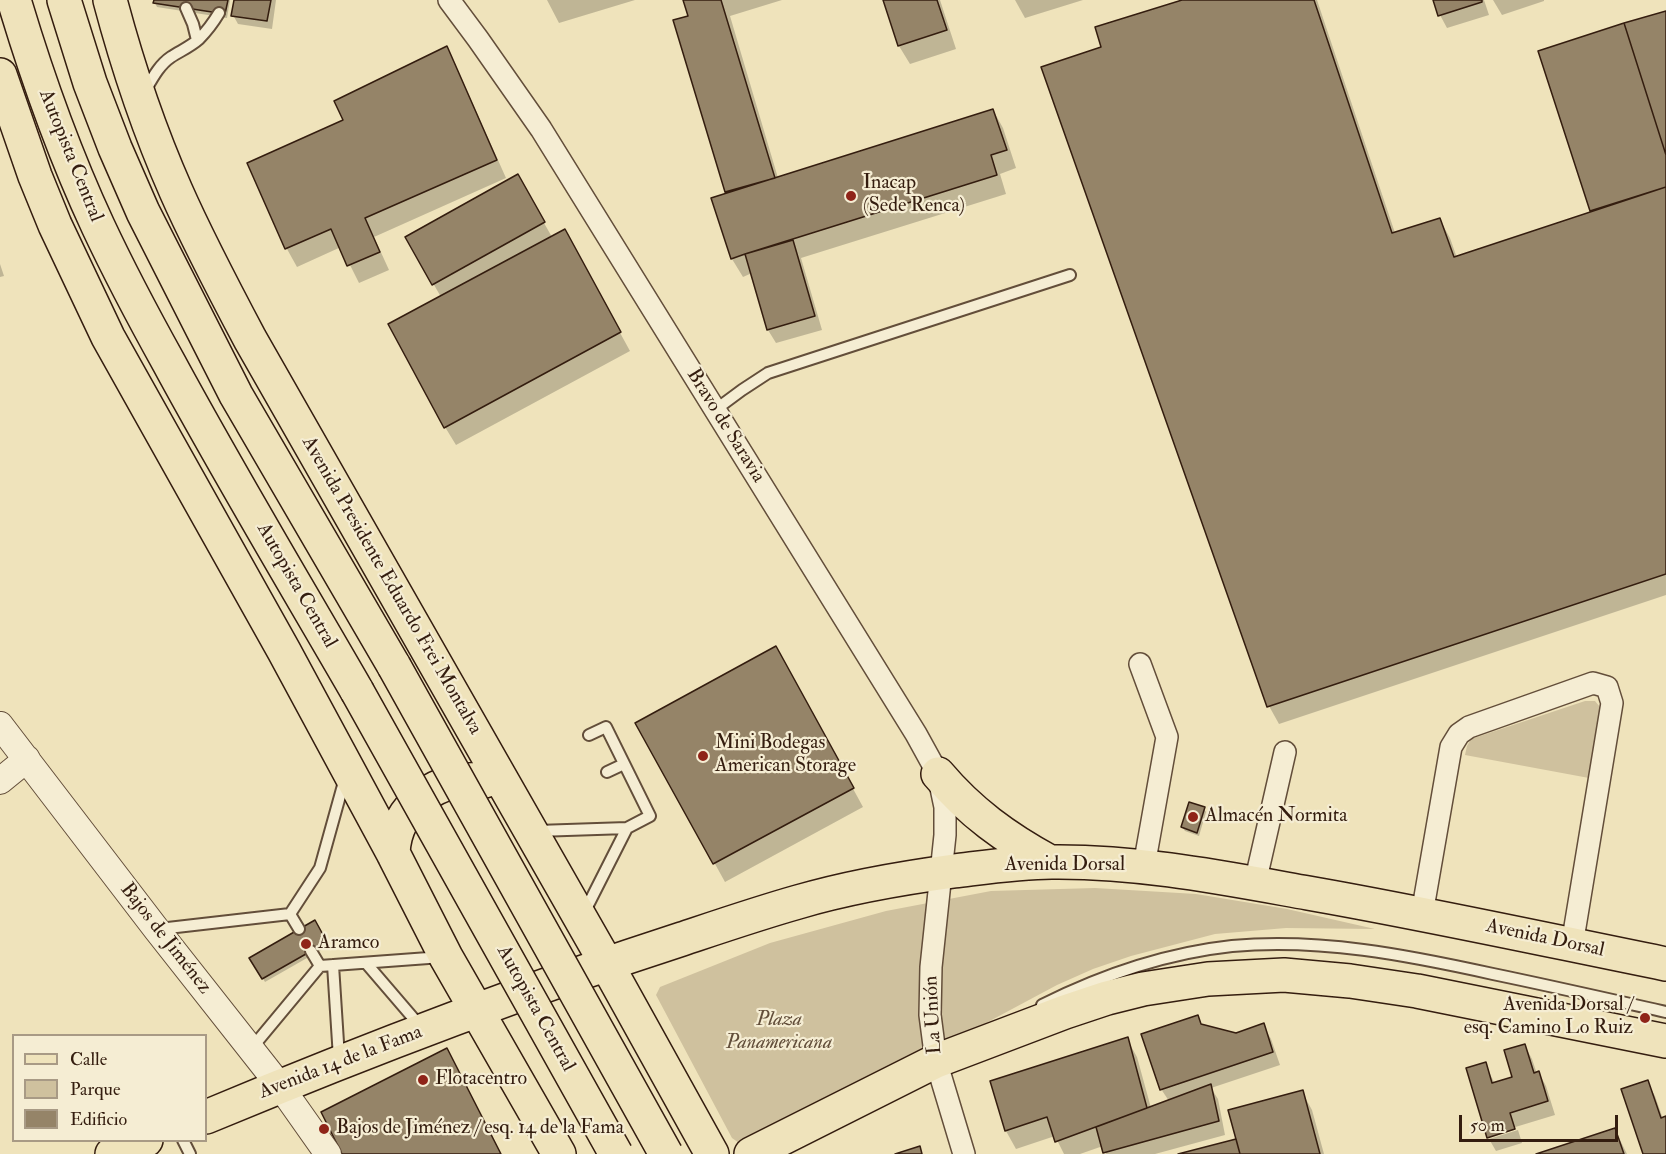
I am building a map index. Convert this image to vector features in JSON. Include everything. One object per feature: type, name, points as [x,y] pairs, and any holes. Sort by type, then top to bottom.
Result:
[{"type":"main road","name":"Autopista Central","points":[[14,0],[47,102],[67,154],[126,285],[197,416],[357,691],[616,1154]]},
{"type":"main road","points":[[64,0],[90,83],[148,222],[236,395],[394,666],[666,1154]]},
{"type":"main road","name":"Avenida Presidente Eduardo Frei Montalva","points":[[110,0],[141,99],[175,190],[231,303],[712,1154]]},
{"type":"main road","points":[[0,75],[6,113],[55,225],[108,337],[284,651],[447,957],[559,1154]]},
{"type":"main road","points":[[938,774],[956,796],[993,827],[1050,862]]},
{"type":"main road","points":[[393,853],[403,817],[426,794],[458,780],[484,780],[507,789]]},
{"type":"main road","name":"Avenida Dorsal","points":[[477,1009],[606,963],[799,901],[857,887],[941,873],[1050,862],[1144,866],[1255,883],[1422,914],[1666,964]]},
{"type":"main road","points":[[752,1154],[936,1061],[1065,1011],[1134,991],[1208,979],[1284,975],[1350,981],[1417,991],[1666,1041]]},
{"type":"main road","name":"Avenida 14 de la Fama","points":[[207,1117],[477,1009]]},
{"type":"main road","points":[[112,1154],[141,1142]]},
{"type":"street","name":"Bravo de Saravia","points":[[448,0],[541,129],[916,734],[938,774],[943,793],[946,820],[941,873]]},
{"type":"street","points":[[1140,664],[1167,737],[1144,866]]},
{"type":"street","points":[[1422,914],[1451,747],[1459,734],[1469,727],[1593,683],[1607,687],[1612,703],[1572,945]]},
{"type":"street","name":"Bajos de Jiménez","points":[[0,725],[280,1086],[328,1154]]},
{"type":"street","points":[[1255,883],[1285,752]]},
{"type":"street","points":[[0,781],[27,759]]},
{"type":"street","name":"La Unión","points":[[941,873],[934,935],[930,1015],[936,1061],[964,1154]]},
{"type":"lane","points":[[186,8],[197,40]]},
{"type":"lane","points":[[141,99],[156,73],[170,57],[197,40],[219,13]]},
{"type":"lane","points":[[715,410],[768,373],[1070,275]]},
{"type":"lane","points":[[531,832],[627,828],[650,816],[606,727],[589,735]]},
{"type":"lane","points":[[607,772],[624,764]]},
{"type":"lane","points":[[290,914],[320,868],[347,769]]},
{"type":"lane","points":[[581,919],[627,828]]},
{"type":"lane","points":[[157,930],[290,914]]},
{"type":"lane","points":[[290,914],[298,930]]},
{"type":"lane","points":[[1032,1009],[1134,967],[1185,954],[1232,946],[1285,944],[1332,946],[1424,959],[1666,1012]]},
{"type":"lane","points":[[1572,945],[1666,975]]},
{"type":"lane","points":[[311,951],[320,966]]},
{"type":"lane","points":[[251,1049],[320,966],[447,957]]},
{"type":"lane","points":[[366,963],[424,1031]]},
{"type":"lane","points":[[333,965],[340,1063]]},
{"type":"lane","points":[[936,1061],[1015,1019]]},
{"type":"green space","points":[[1585,701],[1595,701],[1600,707],[1589,778],[1465,755],[1471,739]]},
{"type":"green space","name":"Plaza Panamericana","points":[[1095,888],[1196,894],[1287,909],[1375,929],[1286,928],[1215,934],[1131,956],[1057,985],[956,1039],[742,1145],[732,1138],[656,995],[660,987],[770,943],[886,911],[991,891]]},
{"type":"building","points":[[154,0],[228,0],[225,14],[153,3]]},
{"type":"building","points":[[234,0],[271,0],[267,21],[231,16]]},
{"type":"building","points":[[683,0],[721,0],[775,178],[725,192],[673,20],[688,16]]},
{"type":"building","points":[[883,0],[937,0],[947,30],[898,46]]},
{"type":"building","points":[[1182,0],[1314,0],[1392,233],[1440,218],[1454,257],[1666,187],[1666,574],[1267,707],[1041,67],[1101,47],[1095,27]]},
{"type":"building","points":[[1433,0],[1482,0],[1482,2],[1438,16]]},
{"type":"building","points":[[1666,11],[1666,155],[1624,23]]},
{"type":"building","points":[[1624,23],[1666,155],[1666,187],[1590,211],[1538,51]]},
{"type":"building","points":[[447,46],[497,160],[365,218],[380,252],[347,266],[331,229],[285,249],[247,163],[343,120],[334,101]]},
{"type":"building","points":[[993,109],[1007,150],[991,155],[997,175],[731,259],[711,198]]},
{"type":"building","points":[[518,174],[545,222],[432,285],[405,237]]},
{"type":"building","points":[[565,229],[621,332],[444,428],[388,324]]},
{"type":"building","points":[[793,240],[815,316],[767,330],[745,254]]},
{"type":"building","points":[[776,646],[854,788],[713,864],[635,723]]},
{"type":"building","name":"Almacén Normita","points":[[1189,802],[1205,807],[1197,833],[1181,827]]},
{"type":"building","points":[[315,920],[327,942],[262,979],[249,958]]},
{"type":"building","points":[[1198,1015],[1201,1024],[1236,1033],[1264,1023],[1273,1052],[1160,1090],[1141,1034]]},
{"type":"building","points":[[1128,1037],[1147,1108],[1055,1142],[1047,1117],[1005,1131],[990,1081]]},
{"type":"building","points":[[1525,1044],[1534,1073],[1539,1071],[1548,1101],[1510,1113],[1515,1129],[1487,1138],[1466,1068],[1486,1062],[1492,1083],[1512,1077],[1504,1050]]},
{"type":"building","name":"Flotacentro","points":[[447,1048],[501,1154],[342,1154],[321,1112]]},
{"type":"building","points":[[1648,1080],[1661,1118],[1666,1116],[1666,1154],[1643,1154],[1621,1089]]},
{"type":"building","points":[[1211,1084],[1219,1121],[1103,1153],[1096,1127]]},
{"type":"building","points":[[1303,1090],[1320,1154],[1240,1154],[1228,1110]]},
{"type":"building","points":[[1615,1128],[1624,1154],[1536,1154]]},
{"type":"building","points":[[1236,1139],[1240,1154],[1178,1154]]},
{"type":"building","points":[[920,1146],[922,1154],[895,1154]]},
{"type":"place","name":"Inacap (Sede Renca)","points":[[851,196]]},
{"type":"place","name":"Mini Bodegas American Storage","points":[[703,756]]},
{"type":"place","name":"Almacén Normita","points":[[1193,817]]},
{"type":"place","name":"Aramco","points":[[306,944]]},
{"type":"place","name":"Avenida Dorsal / esq. Camino Lo Ruiz","points":[[1645,1018]]},
{"type":"place","name":"Flotacentro","points":[[423,1080]]},
{"type":"place","name":"Bajos de Jiménez / esq. 14 de la Fama","points":[[324,1129]]}]
